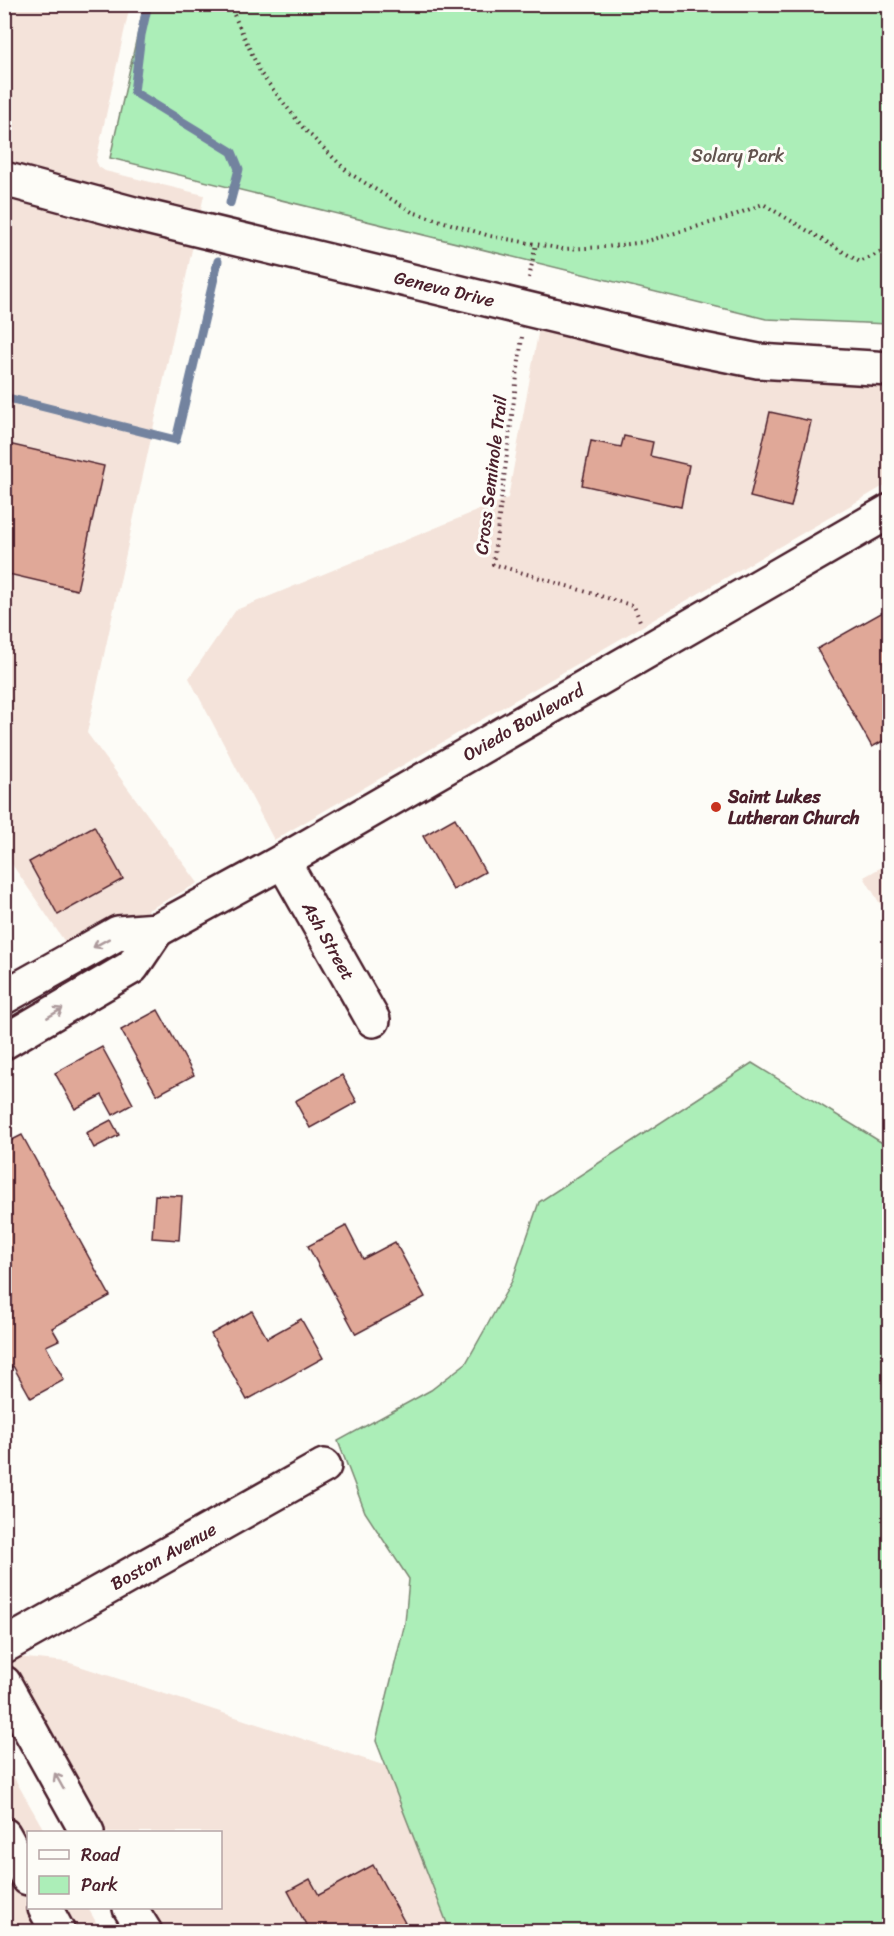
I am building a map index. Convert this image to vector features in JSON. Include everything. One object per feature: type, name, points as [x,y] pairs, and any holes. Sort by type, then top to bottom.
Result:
[{"type":"main road","name":"Geneva Drive","points":[[4,179],[145,217],[668,343],[758,362],[890,369]]},
{"type":"main road","name":"Oviedo Boulevard","points":[[4,997],[118,933],[157,930],[283,861],[890,511]]},
{"type":"main road","name":"Ash Street","points":[[283,861],[373,1020]]},
{"type":"main road","name":"Oviedo Boulevard","points":[[4,1042],[132,967],[157,930]]},
{"type":"main road","name":"Boston Avenue","points":[[4,1647],[324,1466]]},
{"type":"main road","points":[[4,1683],[86,1831]]},
{"type":"main road","points":[[4,1835],[27,1876]]},
{"type":"main road","points":[[46,1909],[58,1932]]},
{"type":"main road","points":[[131,1909],[145,1932]]},
{"type":"path","points":[[229,4],[261,74],[304,129],[349,173],[412,212],[490,236],[563,249],[644,242],[727,218],[763,204],[860,262],[890,248]]},
{"type":"path","points":[[527,287],[536,244]]},
{"type":"path","name":"Cross Seminole Trail","points":[[523,331],[493,564],[634,606],[642,626]]},
{"type":"shaded area","points":[[5,5],[130,5],[96,161],[105,171],[204,195],[200,214],[5,166]]},
{"type":"shaded area","points":[[4,199],[193,245],[87,733],[198,883],[137,916],[67,945],[5,854]]},
{"type":"shaded area","points":[[539,328],[889,384],[889,483],[274,840],[189,678],[236,610],[508,498]]},
{"type":"shaded area","points":[[889,863],[889,919],[864,877]]},
{"type":"shaded area","points":[[16,1657],[67,1662],[386,1766],[450,1931],[140,1931],[127,1909],[222,1909],[222,1831],[83,1831],[5,1691],[4,1664]]},
{"type":"shaded area","points":[[4,1760],[44,1831],[27,1831],[27,1909],[89,1909],[101,1931],[5,1931]]},
{"type":"green space","name":"Solary Park","points":[[144,5],[889,5],[889,324],[766,319],[110,158]]},
{"type":"green space","points":[[752,1063],[889,1147],[889,1931],[450,1931],[376,1741],[405,1623],[409,1579],[365,1512],[338,1441],[431,1390],[466,1363],[512,1281],[539,1202]]},
{"type":"building","points":[[770,412],[811,421],[791,507],[750,497]]},
{"type":"building","points":[[624,436],[653,442],[650,456],[689,465],[681,507],[582,485],[591,441],[621,447]]},
{"type":"building","points":[[4,443],[104,466],[77,590],[4,573]]},
{"type":"building","points":[[890,608],[890,737],[872,747],[817,649]]},
{"type":"building","points":[[455,818],[485,872],[453,890],[423,836]]},
{"type":"building","points":[[94,826],[123,879],[58,915],[29,862]]},
{"type":"building","points":[[158,1010],[194,1075],[157,1095],[121,1030]]},
{"type":"building","points":[[102,1047],[133,1104],[113,1115],[102,1095],[75,1109],[55,1073]]},
{"type":"building","points":[[342,1075],[357,1102],[310,1128],[295,1101]]},
{"type":"building","points":[[111,1120],[119,1135],[94,1148],[86,1133]]},
{"type":"building","points":[[22,1135],[110,1296],[52,1328],[59,1340],[46,1346],[64,1380],[31,1398],[13,1366],[4,1371],[4,1144]]},
{"type":"building","points":[[155,1195],[182,1196],[179,1240],[152,1238]]},
{"type":"building","points":[[346,1226],[363,1259],[395,1242],[425,1297],[356,1334],[308,1246]]},
{"type":"building","points":[[252,1311],[267,1338],[301,1319],[323,1358],[247,1400],[211,1334]]},
{"type":"building","points":[[373,1865],[410,1932],[310,1932],[288,1891],[310,1879],[319,1895]]},
{"type":"waterway","points":[[148,4],[141,35],[134,92],[232,152],[239,169],[230,203]]},
{"type":"waterway","points":[[4,397],[176,440],[218,261]]},
{"type":"place","name":"Saint Lukes Lutheran Church","points":[[716,807]]}]
